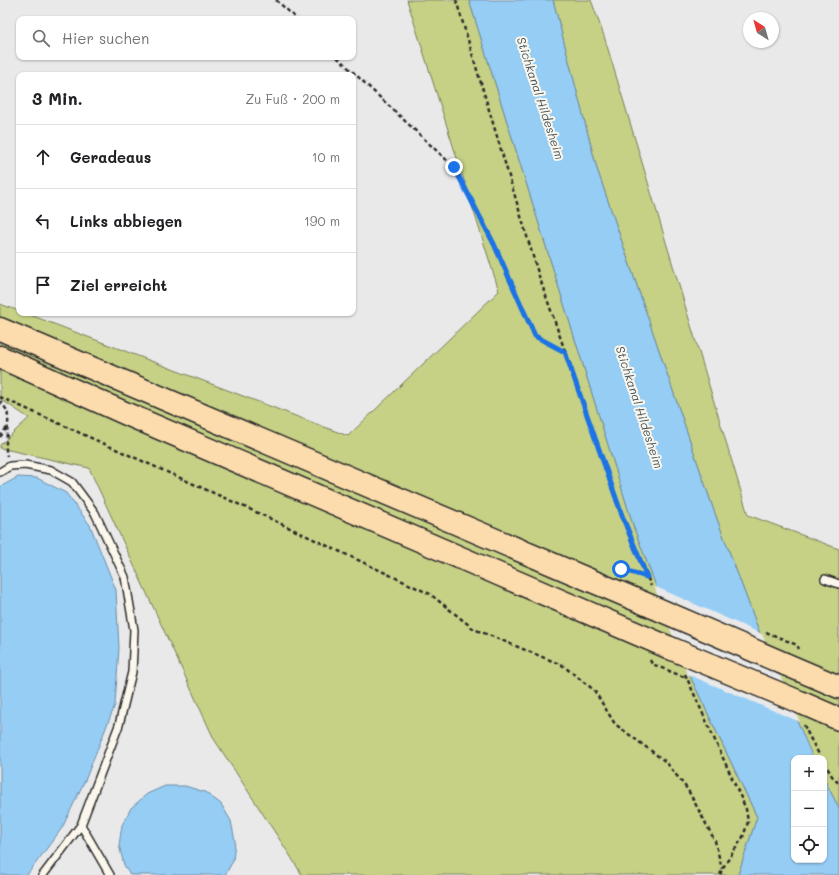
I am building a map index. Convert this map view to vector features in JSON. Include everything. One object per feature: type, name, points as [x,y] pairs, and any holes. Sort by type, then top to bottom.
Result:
[{"type":"main road","points":[[0,329],[653,599],[785,664],[839,687]]},
{"type":"main road","points":[[0,357],[136,418],[670,648],[839,719]]},
{"type":"lane","points":[[0,472],[10,466],[26,464],[51,470],[72,482],[95,513],[125,577],[134,630],[132,672],[119,725],[81,825],[43,875]]},
{"type":"lane","points":[[825,579],[839,584]]},
{"type":"lane","points":[[81,825],[110,875]]},
{"type":"path","points":[[276,0],[294,16]]},
{"type":"path","points":[[456,0],[538,272],[623,518],[647,577],[653,599]]},
{"type":"path","points":[[340,60],[353,72]]},
{"type":"path","points":[[356,75],[454,167],[494,244],[535,336],[565,352]]},
{"type":"path","points":[[0,396],[258,513],[430,594],[474,629],[562,665],[594,690],[615,724],[666,762],[688,790],[715,841],[722,869]]},
{"type":"path","points":[[0,401],[7,411],[8,425],[5,449],[10,466]]},
{"type":"path","points":[[0,437],[8,425]]},
{"type":"path","points":[[619,576],[621,569],[647,577]]},
{"type":"path","points":[[684,670],[746,809],[748,822],[743,837],[722,869],[720,875]]},
{"type":"path","points":[[827,767],[839,784]]},
{"type":"green space","points":[[407,0],[469,0],[634,528],[671,625],[775,669],[759,631],[714,511],[597,169],[553,0],[591,0],[604,36],[748,515],[839,549],[839,808],[827,785],[827,755],[812,755],[690,676],[757,817],[738,875],[302,875],[214,739],[89,468],[0,448],[0,445],[29,418],[0,399],[0,304],[16,310],[16,316],[33,316],[348,436],[499,291]]},
{"type":"water","name":"Stichkanal Hildesheim","points":[[469,0],[553,0],[597,169],[714,511],[759,631],[812,755],[791,755],[791,863],[827,863],[827,785],[839,808],[839,875],[738,875],[757,817],[690,676],[634,528]]},
{"type":"water","points":[[18,477],[37,478],[66,493],[90,525],[116,590],[119,648],[115,705],[86,778],[62,828],[27,875],[0,875],[0,487]]},
{"type":"water","points":[[165,786],[185,786],[205,792],[221,804],[231,821],[235,841],[233,861],[225,875],[130,875],[124,865],[119,845],[122,825],[131,808],[147,794]]},
{"type":"pier","points":[[654,586],[762,634],[800,722],[687,674]]},
{"type":"route","points":[[454,167],[494,244],[535,336],[565,352],[623,518],[647,577],[621,569]]}]
